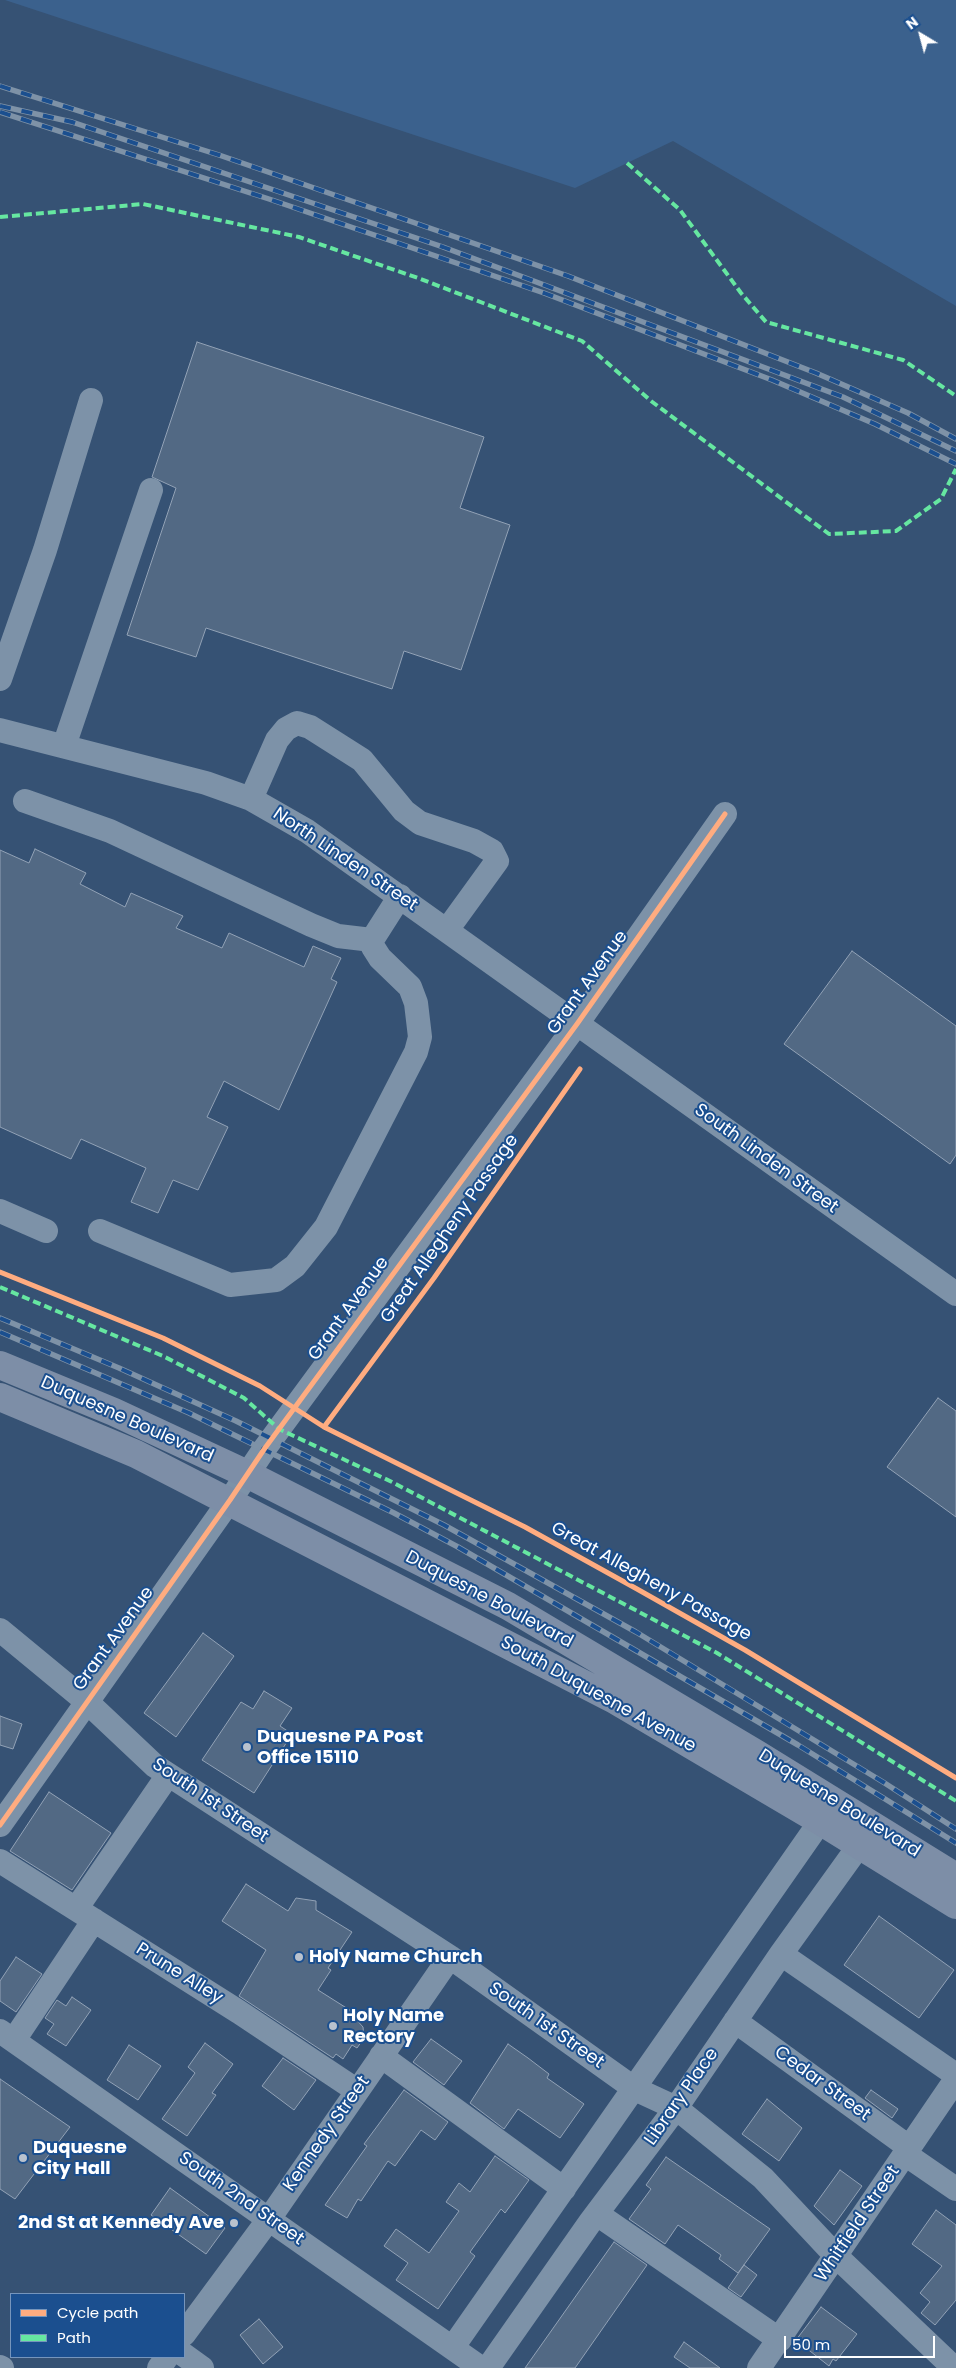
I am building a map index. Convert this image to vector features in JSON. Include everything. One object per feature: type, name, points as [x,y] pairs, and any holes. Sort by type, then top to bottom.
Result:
[{"type":"main road","name":"Duquesne Boulevard","points":[[0,1365],[114,1412],[247,1474],[508,1606],[827,1811]]},
{"type":"main road","name":"Duquesne Boulevard","points":[[0,1397],[136,1454],[230,1500]]},
{"type":"main road","name":"South Duquesne Avenue","points":[[230,1500],[307,1543],[613,1699],[827,1811],[866,1835],[956,1905]]},
{"type":"main road","name":"Duquesne Boulevard","points":[[866,1835],[956,1877]]},
{"type":"street","points":[[0,680],[45,550],[91,400]]},
{"type":"street","points":[[64,746],[151,490]]},
{"type":"street","points":[[251,799],[277,740],[286,729],[296,723],[310,727],[362,760],[404,811],[420,823],[474,840],[492,851],[497,861],[447,930]]},
{"type":"street","name":"North Linden Street","points":[[0,730],[171,773],[251,799],[307,831],[577,1024]]},
{"type":"street","points":[[25,801],[110,831],[338,936],[372,940]]},
{"type":"street","name":"Grant Avenue","points":[[1,1820],[304,1394],[577,1024],[725,814]]},
{"type":"street","points":[[100,1230],[230,1285],[276,1280],[295,1266],[326,1227],[416,1052],[420,1037],[416,1004],[410,987],[380,958],[373,947],[372,940],[400,896]]},
{"type":"street","name":"South Linden Street","points":[[577,1024],[956,1294]]},
{"type":"street","points":[[0,1210],[46,1231]]},
{"type":"street","name":"South 1st Street","points":[[0,1630],[86,1701],[155,1766],[450,1957],[635,2089],[676,2108],[762,2178],[836,2256],[954,2368]]},
{"type":"street","points":[[7,2036],[85,1914],[168,1775]]},
{"type":"street","points":[[453,2347],[635,2089],[827,1811]]},
{"type":"street","name":"Library Place","points":[[488,2368],[597,2214],[676,2108],[781,1954],[866,1835]]},
{"type":"street","name":"Prune Alley","points":[[0,1861],[239,2012],[356,2090]]},
{"type":"street","points":[[781,1954],[956,2075]]},
{"type":"street","name":"Kennedy Street","points":[[185,2333],[269,2219],[356,2090],[450,1957]]},
{"type":"street","name":"Cedar Street","points":[[735,2021],[956,2188]]},
{"type":"street","name":"South 2nd Street","points":[[7,2036],[481,2368]]},
{"type":"street","points":[[381,2056],[564,2189]]},
{"type":"street","name":"Whitfield Street","points":[[759,2368],[780,2340],[956,2079]]},
{"type":"street","points":[[597,2214],[780,2340]]},
{"type":"street","points":[[185,2356],[202,2368]]},
{"type":"water","points":[[5,0],[956,0],[956,306],[673,141],[575,188]]},
{"type":"building","points":[[197,342],[484,437],[460,508],[510,525],[461,670],[404,651],[392,689],[206,628],[196,657],[127,635],[176,488],[152,477]]},
{"type":"building","points":[[35,849],[86,873],[80,884],[125,907],[131,893],[183,916],[176,928],[222,948],[229,933],[304,967],[313,946],[341,958],[331,979],[337,982],[279,1110],[224,1081],[207,1117],[228,1127],[198,1190],[173,1180],[158,1213],[131,1202],[146,1168],[81,1139],[71,1159],[0,1127],[0,850],[29,863]]},
{"type":"building","points":[[852,951],[956,1026],[956,1155],[950,1164],[784,1044]]},
{"type":"building","points":[[938,1398],[956,1411],[956,1517],[887,1467]]},
{"type":"building","points":[[203,1633],[234,1656],[176,1737],[144,1713]]},
{"type":"building","name":"Duquesne PA Post Office 15110","points":[[264,1691],[292,1708],[280,1726],[292,1734],[254,1793],[202,1760],[241,1702],[253,1709]]},
{"type":"building","points":[[0,1716],[22,1724],[13,1749],[0,1745]]},
{"type":"building","points":[[49,1792],[111,1833],[72,1890],[10,1851]]},
{"type":"building","points":[[246,1884],[288,1911],[296,1898],[316,1901],[316,1910],[352,1932],[328,1968],[331,1970],[318,1990],[356,2014],[354,2017],[363,2027],[364,2038],[357,2048],[352,2045],[343,2059],[336,2054],[333,2058],[239,1996],[266,1950],[222,1921]]},
{"type":"building","points":[[879,1916],[954,1970],[919,2018],[844,1965]]},
{"type":"building","points":[[16,1957],[42,1974],[16,2012],[0,2001],[0,1981]]},
{"type":"building","points":[[72,1997],[91,2010],[66,2046],[47,2034],[54,2024],[45,2018],[57,2000],[66,2006]]},
{"type":"building","points":[[431,2039],[462,2061],[444,2085],[413,2062]]},
{"type":"building","points":[[205,2043],[233,2064],[212,2093],[216,2095],[187,2136],[162,2119],[195,2073],[188,2067]]},
{"type":"building","points":[[508,2044],[549,2074],[547,2078],[584,2104],[560,2138],[518,2109],[504,2129],[470,2103]]},
{"type":"building","points":[[129,2045],[161,2066],[138,2100],[107,2080]]},
{"type":"building","points":[[283,2058],[316,2080],[294,2110],[262,2086]]},
{"type":"building","name":"Duquesne City Hall","points":[[0,2079],[70,2127],[15,2199],[0,2189]]},
{"type":"building","points":[[404,2090],[448,2122],[435,2140],[421,2130],[395,2166],[388,2161],[361,2201],[358,2199],[347,2218],[325,2205],[367,2146],[364,2144]]},
{"type":"building","points":[[871,2090],[898,2109],[892,2118],[865,2098]]},
{"type":"building","points":[[767,2099],[802,2128],[779,2161],[742,2134]]},
{"type":"building","points":[[495,2156],[529,2180],[505,2213],[501,2209],[470,2252],[475,2256],[438,2309],[396,2280],[408,2263],[384,2246],[396,2229],[429,2253],[459,2211],[446,2202],[459,2183],[470,2192]]},
{"type":"building","points":[[666,2157],[770,2229],[738,2273],[719,2259],[721,2255],[678,2225],[665,2244],[629,2219],[651,2189],[646,2185]]},
{"type":"building","points":[[840,2170],[862,2186],[834,2225],[814,2206]]},
{"type":"building","points":[[170,2188],[225,2228],[206,2254],[151,2215]]},
{"type":"building","points":[[936,2210],[956,2225],[956,2300],[935,2325],[921,2313],[930,2302],[920,2293],[942,2266],[912,2244]]},
{"type":"building","points":[[614,2242],[647,2265],[575,2368],[525,2368]]},
{"type":"building","points":[[744,2265],[757,2275],[741,2297],[728,2288]]},
{"type":"building","points":[[821,2307],[857,2334],[836,2361],[833,2359],[829,2366],[796,2340]]},
{"type":"building","points":[[259,2319],[283,2347],[263,2364],[240,2335]]},
{"type":"building","points":[[684,2342],[720,2368],[690,2368],[674,2357]]},
{"type":"railway","points":[[0,86],[219,155],[568,276],[816,373],[908,413],[956,439]]},
{"type":"railway","points":[[0,106],[72,122],[443,247],[843,397],[956,451]]},
{"type":"railway","points":[[0,112],[269,199],[544,293],[772,380],[875,424],[956,464]]},
{"type":"railway","points":[[0,1318],[119,1368],[236,1421],[444,1525],[636,1632],[883,1782],[956,1829]]},
{"type":"railway","points":[[0,1332],[189,1413],[394,1513],[458,1547],[798,1745],[956,1843]]},
{"type":"marked path","points":[[627,163],[680,210],[741,293],[766,322],[903,360],[956,396]]},
{"type":"marked path","points":[[0,217],[143,204],[299,237],[418,278],[582,341],[651,401],[829,534],[896,531],[941,499],[956,469]]},
{"type":"marked path","points":[[0,1287],[163,1356],[244,1398],[279,1429],[392,1482],[717,1653],[956,1801]]},
{"type":"cycle path","name":"Great Allegheny Passage","points":[[0,1825],[265,1448],[577,1024],[725,814]]},
{"type":"cycle path","name":"Great Allegheny Passage","points":[[580,1069],[434,1278],[324,1427],[525,1527],[637,1589],[745,1650],[956,1778]]},
{"type":"cycle path","points":[[0,1272],[163,1338],[260,1386],[324,1427]]},
{"type":"place","name":"Duquesne PA Post Office 15110","points":[[247,1747]]},
{"type":"place","name":"Holy Name Church","points":[[299,1957]]},
{"type":"place","name":"Holy Name Rectory","points":[[333,2026]]},
{"type":"place","name":"Duquesne City Hall","points":[[23,2158]]},
{"type":"place","name":"2nd St at Kennedy Ave","points":[[234,2223]]}]
